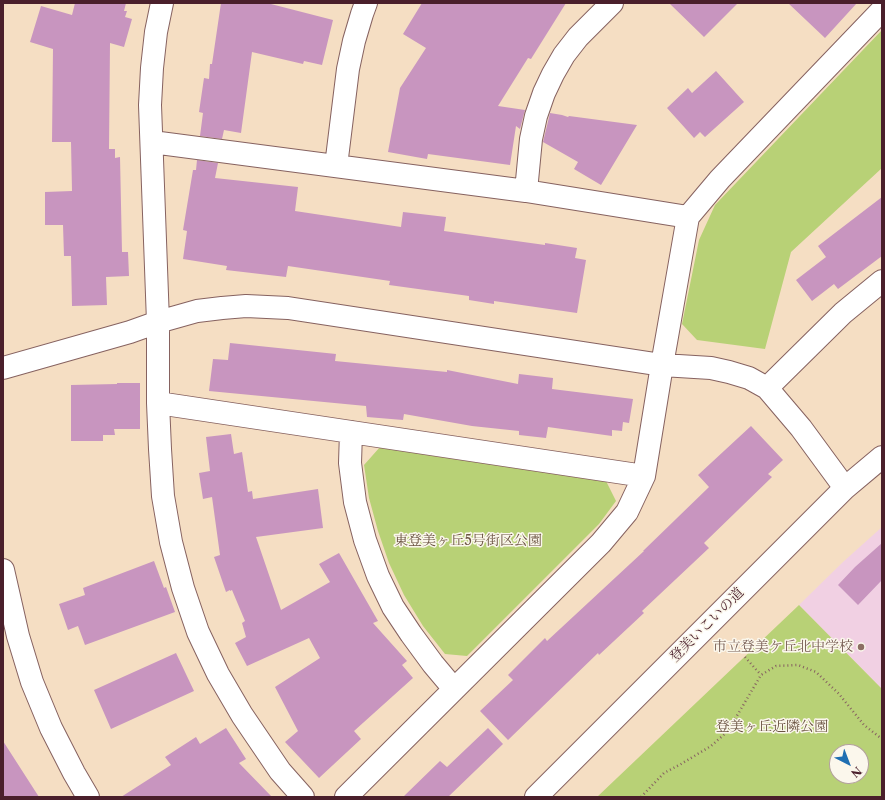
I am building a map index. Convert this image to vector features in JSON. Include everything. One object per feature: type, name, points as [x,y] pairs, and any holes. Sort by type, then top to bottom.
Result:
[{"type":"street","points":[[162,3],[156,32],[150,105],[158,322],[158,404],[163,496],[171,542],[183,588],[198,632],[218,674],[242,715],[280,771],[303,797]]},
{"type":"street","points":[[336,166],[348,70],[354,41],[366,3]]},
{"type":"street","points":[[526,191],[531,139],[536,116],[544,93],[564,55],[578,37],[612,3]]},
{"type":"street","points":[[346,797],[602,543],[626,512],[644,476],[688,217],[720,179],[882,10]]},
{"type":"street","points":[[152,142],[526,191],[688,217]]},
{"type":"street","points":[[767,388],[843,313],[882,281]]},
{"type":"street","points":[[3,368],[130,332],[197,311],[246,306],[288,308],[662,365],[711,368],[749,378],[767,388],[800,428],[845,488]]},
{"type":"street","points":[[158,404],[644,476]]},
{"type":"street","points":[[351,432],[350,463],[355,502],[364,540],[378,576],[393,607],[406,627],[454,689]]},
{"type":"street","name":"登美いこいの道","points":[[536,797],[845,488],[882,457]]},
{"type":"street","points":[[3,570],[18,636],[32,682],[51,728],[88,797]]},
{"type":"path","points":[[745,657],[761,675]]},
{"type":"path","points":[[641,797],[664,773],[711,746],[728,731],[761,675],[776,666],[798,665],[816,672],[839,694],[864,725],[882,739]]},
{"type":"shaded area","name":"市立登美ケ丘北中学校","points":[[882,527],[882,689],[799,605],[843,562]]},
{"type":"green space","points":[[882,30],[882,168],[791,252],[765,349],[697,340],[682,324],[699,240],[715,205]]},
{"type":"green space","name":"東登美ヶ丘5号街区公園","points":[[380,447],[606,481],[616,501],[599,524],[467,656],[445,654],[423,626],[404,595],[389,563],[378,531],[369,498],[364,465]]},
{"type":"green space","name":"登美ヶ丘近隣公園","points":[[799,605],[882,689],[882,797],[597,797]]},
{"type":"building","points":[[75,3],[126,3],[124,11],[127,11],[125,17],[132,19],[124,47],[110,43],[109,149],[115,149],[115,158],[120,157],[122,252],[128,252],[129,276],[106,277],[107,305],[72,306],[71,256],[64,256],[63,225],[45,225],[45,192],[72,191],[71,142],[52,142],[53,49],[30,42],[41,6],[72,15]]},
{"type":"building","points":[[221,3],[267,3],[333,20],[322,65],[304,61],[303,64],[252,52],[241,133],[224,130],[222,139],[200,136],[203,113],[199,112],[204,78],[209,79],[210,64],[212,64]]},
{"type":"building","points":[[422,3],[566,3],[531,59],[528,58],[498,106],[525,110],[520,129],[516,126],[510,165],[428,154],[427,159],[388,152],[400,88],[426,48],[403,34]]},
{"type":"building","points":[[669,3],[738,3],[704,37]]},
{"type":"building","points":[[788,3],[857,3],[825,38]]},
{"type":"building","points":[[716,71],[744,102],[705,137],[700,132],[694,138],[667,108],[688,88],[692,93]]},
{"type":"building","points":[[550,113],[568,117],[637,125],[601,185],[574,169],[578,162],[543,142]]},
{"type":"building","points":[[197,160],[218,163],[215,178],[298,187],[295,211],[401,227],[403,212],[446,217],[444,231],[577,248],[575,258],[586,260],[577,313],[494,301],[494,304],[469,300],[469,296],[389,285],[390,281],[288,266],[286,277],[226,270],[227,266],[183,259],[187,231],[183,230],[193,170],[196,170]]},
{"type":"building","points":[[882,197],[882,256],[838,289],[834,284],[812,301],[796,280],[826,257],[818,246]]},
{"type":"building","points":[[230,343],[336,354],[335,361],[447,372],[447,370],[518,384],[519,374],[553,378],[552,389],[633,399],[629,423],[623,422],[622,431],[612,430],[612,436],[548,427],[546,438],[519,435],[519,431],[472,426],[404,414],[403,420],[367,417],[366,406],[209,391],[213,359],[228,360]]},
{"type":"building","points":[[140,383],[140,429],[114,429],[115,435],[103,435],[103,441],[71,441],[71,385]]},
{"type":"building","points":[[751,426],[783,460],[768,474],[772,477],[704,543],[709,548],[642,611],[644,613],[599,655],[598,653],[508,740],[480,711],[513,680],[508,675],[545,638],[547,641],[644,551],[709,487],[698,475]]},
{"type":"building","points":[[231,434],[234,454],[242,452],[248,492],[252,491],[253,499],[318,489],[323,528],[256,537],[281,610],[330,582],[319,564],[339,553],[378,621],[373,623],[407,661],[402,665],[413,678],[354,731],[361,739],[319,778],[285,742],[298,731],[275,687],[320,658],[309,638],[247,666],[235,643],[246,637],[242,623],[245,621],[232,590],[226,592],[214,557],[220,555],[212,497],[203,499],[199,473],[210,471],[206,437]]},
{"type":"building","points":[[882,543],[882,580],[858,605],[838,585],[855,567]]},
{"type":"building","points":[[154,561],[175,612],[85,645],[78,626],[68,630],[59,604],[85,595],[83,588]]},
{"type":"building","points":[[176,653],[194,691],[111,729],[94,690]]},
{"type":"building","points":[[226,728],[246,759],[239,763],[272,797],[121,797],[171,765],[165,757],[196,737],[200,744]]},
{"type":"building","points":[[488,728],[503,744],[448,797],[403,797],[440,761],[447,767]]},
{"type":"building","points":[[3,741],[39,797],[3,797]]},
{"type":"place","name":"市立登美ケ丘北中学校","points":[[861,647]]}]
